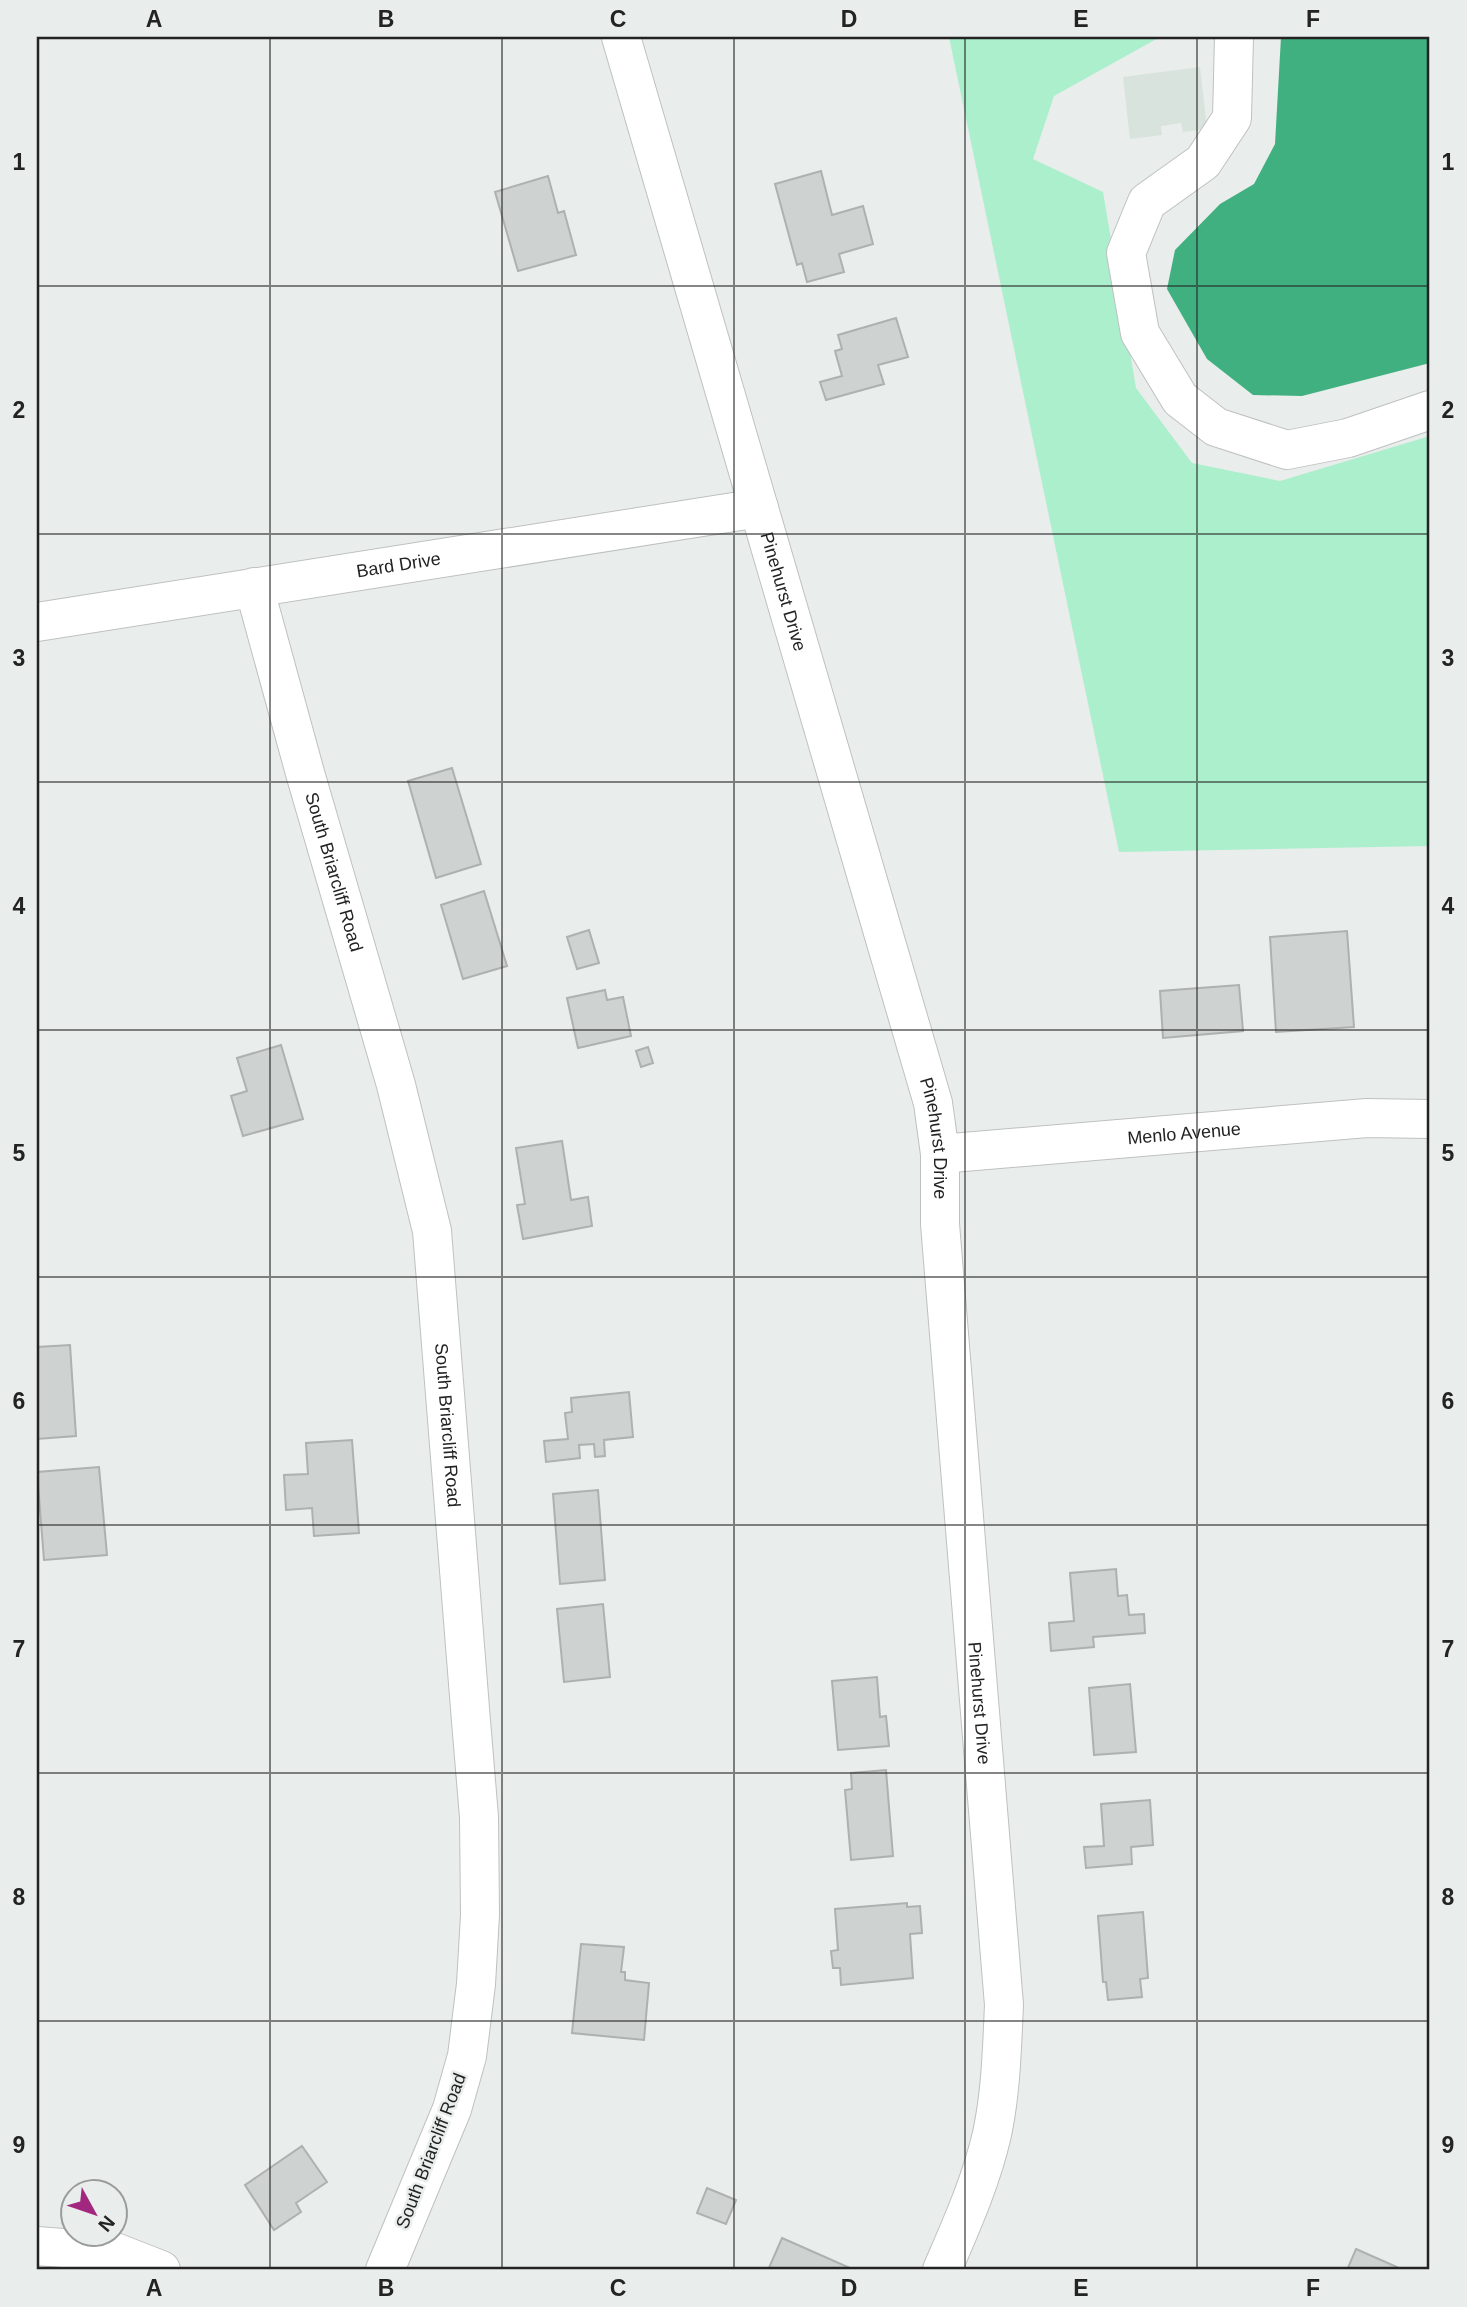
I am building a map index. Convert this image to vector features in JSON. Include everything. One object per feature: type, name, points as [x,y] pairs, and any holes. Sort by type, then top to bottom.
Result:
[{"type":"street","name":"Pinehurst Drive","points":[[621,37],[933,1103],[940,1154],[940,1224],[1004,2006],[992,2134],[970,2205],[942,2270]]},
{"type":"street","points":[[1234,37],[1232,118],[1203,162],[1147,202],[1126,253],[1140,333],[1180,399],[1216,427],[1287,450],[1348,438],[1430,410]]},
{"type":"street","name":"Bard Drive","points":[[37,622],[759,508]]},
{"type":"street","name":"South Briarcliff Road","points":[[254,587],[396,1085],[432,1231],[479,1816],[480,1923],[467,2056],[452,2109],[385,2270]]},
{"type":"street","name":"Menlo Avenue","points":[[940,1154],[1367,1118],[1430,1119]]},
{"type":"street","points":[[37,2246],[115,2252],[161,2270]]},
{"type":"shaded area","points":[[949,37],[1160,37],[1054,96],[1033,159],[1103,192],[1136,388],[1192,463],[1280,481],[1430,436],[1430,846],[1119,852]]},
{"type":"shaded area","points":[[1281,37],[1430,37],[1430,363],[1302,396],[1253,395],[1207,359],[1167,289],[1175,250],[1220,204],[1254,184],[1275,144]]},
{"type":"shaded area","points":[[1200,67],[1207,129],[1183,132],[1181,123],[1161,126],[1162,135],[1130,139],[1123,77]]},
{"type":"building","points":[[821,171],[832,215],[863,206],[873,244],[839,254],[844,272],[807,282],[802,263],[797,265],[775,184]]},
{"type":"building","points":[[548,176],[558,213],[564,211],[576,255],[518,271],[495,192]]},
{"type":"building","points":[[896,318],[908,357],[878,365],[884,384],[826,400],[820,382],[842,376],[835,351],[842,349],[838,335]]},
{"type":"building","points":[[452,768],[481,864],[436,878],[408,781]]},
{"type":"building","points":[[484,891],[507,966],[463,979],[441,905]]},
{"type":"building","points":[[589,930],[599,963],[577,969],[567,937]]},
{"type":"building","points":[[1347,931],[1354,1027],[1276,1032],[1270,937]]},
{"type":"building","points":[[1239,985],[1243,1031],[1163,1038],[1160,991]]},
{"type":"building","points":[[605,990],[607,1000],[623,997],[631,1036],[578,1048],[567,998]]},
{"type":"building","points":[[281,1045],[303,1119],[243,1136],[231,1096],[247,1091],[237,1058]]},
{"type":"building","points":[[648,1047],[653,1063],[641,1067],[636,1051]]},
{"type":"building","points":[[562,1141],[571,1200],[588,1197],[592,1226],[523,1239],[517,1205],[525,1204],[516,1148]]},
{"type":"building","points":[[70,1345],[76,1436],[37,1439],[37,1347]]},
{"type":"building","points":[[629,1392],[633,1437],[604,1440],[605,1456],[595,1457],[594,1444],[579,1445],[580,1458],[546,1462],[544,1441],[568,1439],[565,1413],[572,1412],[571,1398]]},
{"type":"building","points":[[352,1440],[359,1533],[314,1536],[312,1508],[286,1510],[284,1475],[308,1474],[306,1443]]},
{"type":"building","points":[[99,1467],[107,1555],[44,1560],[37,1472]]},
{"type":"building","points":[[598,1490],[605,1580],[560,1584],[553,1494]]},
{"type":"building","points":[[1116,1569],[1118,1596],[1127,1595],[1129,1615],[1144,1614],[1145,1633],[1093,1637],[1094,1647],[1051,1651],[1049,1623],[1074,1621],[1070,1573]]},
{"type":"building","points":[[603,1604],[610,1677],[564,1682],[557,1609]]},
{"type":"building","points":[[877,1677],[880,1717],[886,1716],[889,1746],[838,1750],[832,1681]]},
{"type":"building","points":[[1130,1684],[1136,1752],[1094,1755],[1089,1688]]},
{"type":"building","points":[[886,1770],[893,1856],[851,1860],[845,1790],[852,1789],[851,1773]]},
{"type":"building","points":[[1150,1800],[1153,1845],[1131,1847],[1132,1864],[1086,1868],[1084,1847],[1104,1846],[1101,1804]]},
{"type":"building","points":[[907,1903],[907,1907],[920,1906],[922,1933],[910,1934],[913,1978],[841,1985],[840,1968],[833,1968],[831,1951],[838,1950],[835,1909]]},
{"type":"building","points":[[1143,1912],[1148,1978],[1140,1979],[1142,1997],[1108,2000],[1106,1982],[1103,1982],[1098,1916]]},
{"type":"building","points":[[581,1944],[624,1947],[621,1972],[625,1972],[625,1980],[649,1983],[644,2040],[572,2033]]},
{"type":"building","points":[[302,2146],[327,2182],[296,2203],[301,2212],[274,2230],[245,2185]]},
{"type":"building","points":[[707,2188],[736,2200],[726,2224],[697,2213]]},
{"type":"building","points":[[782,2238],[850,2268],[768,2270]]},
{"type":"building","points":[[1356,2249],[1397,2267],[1396,2270],[1347,2270]]}]
